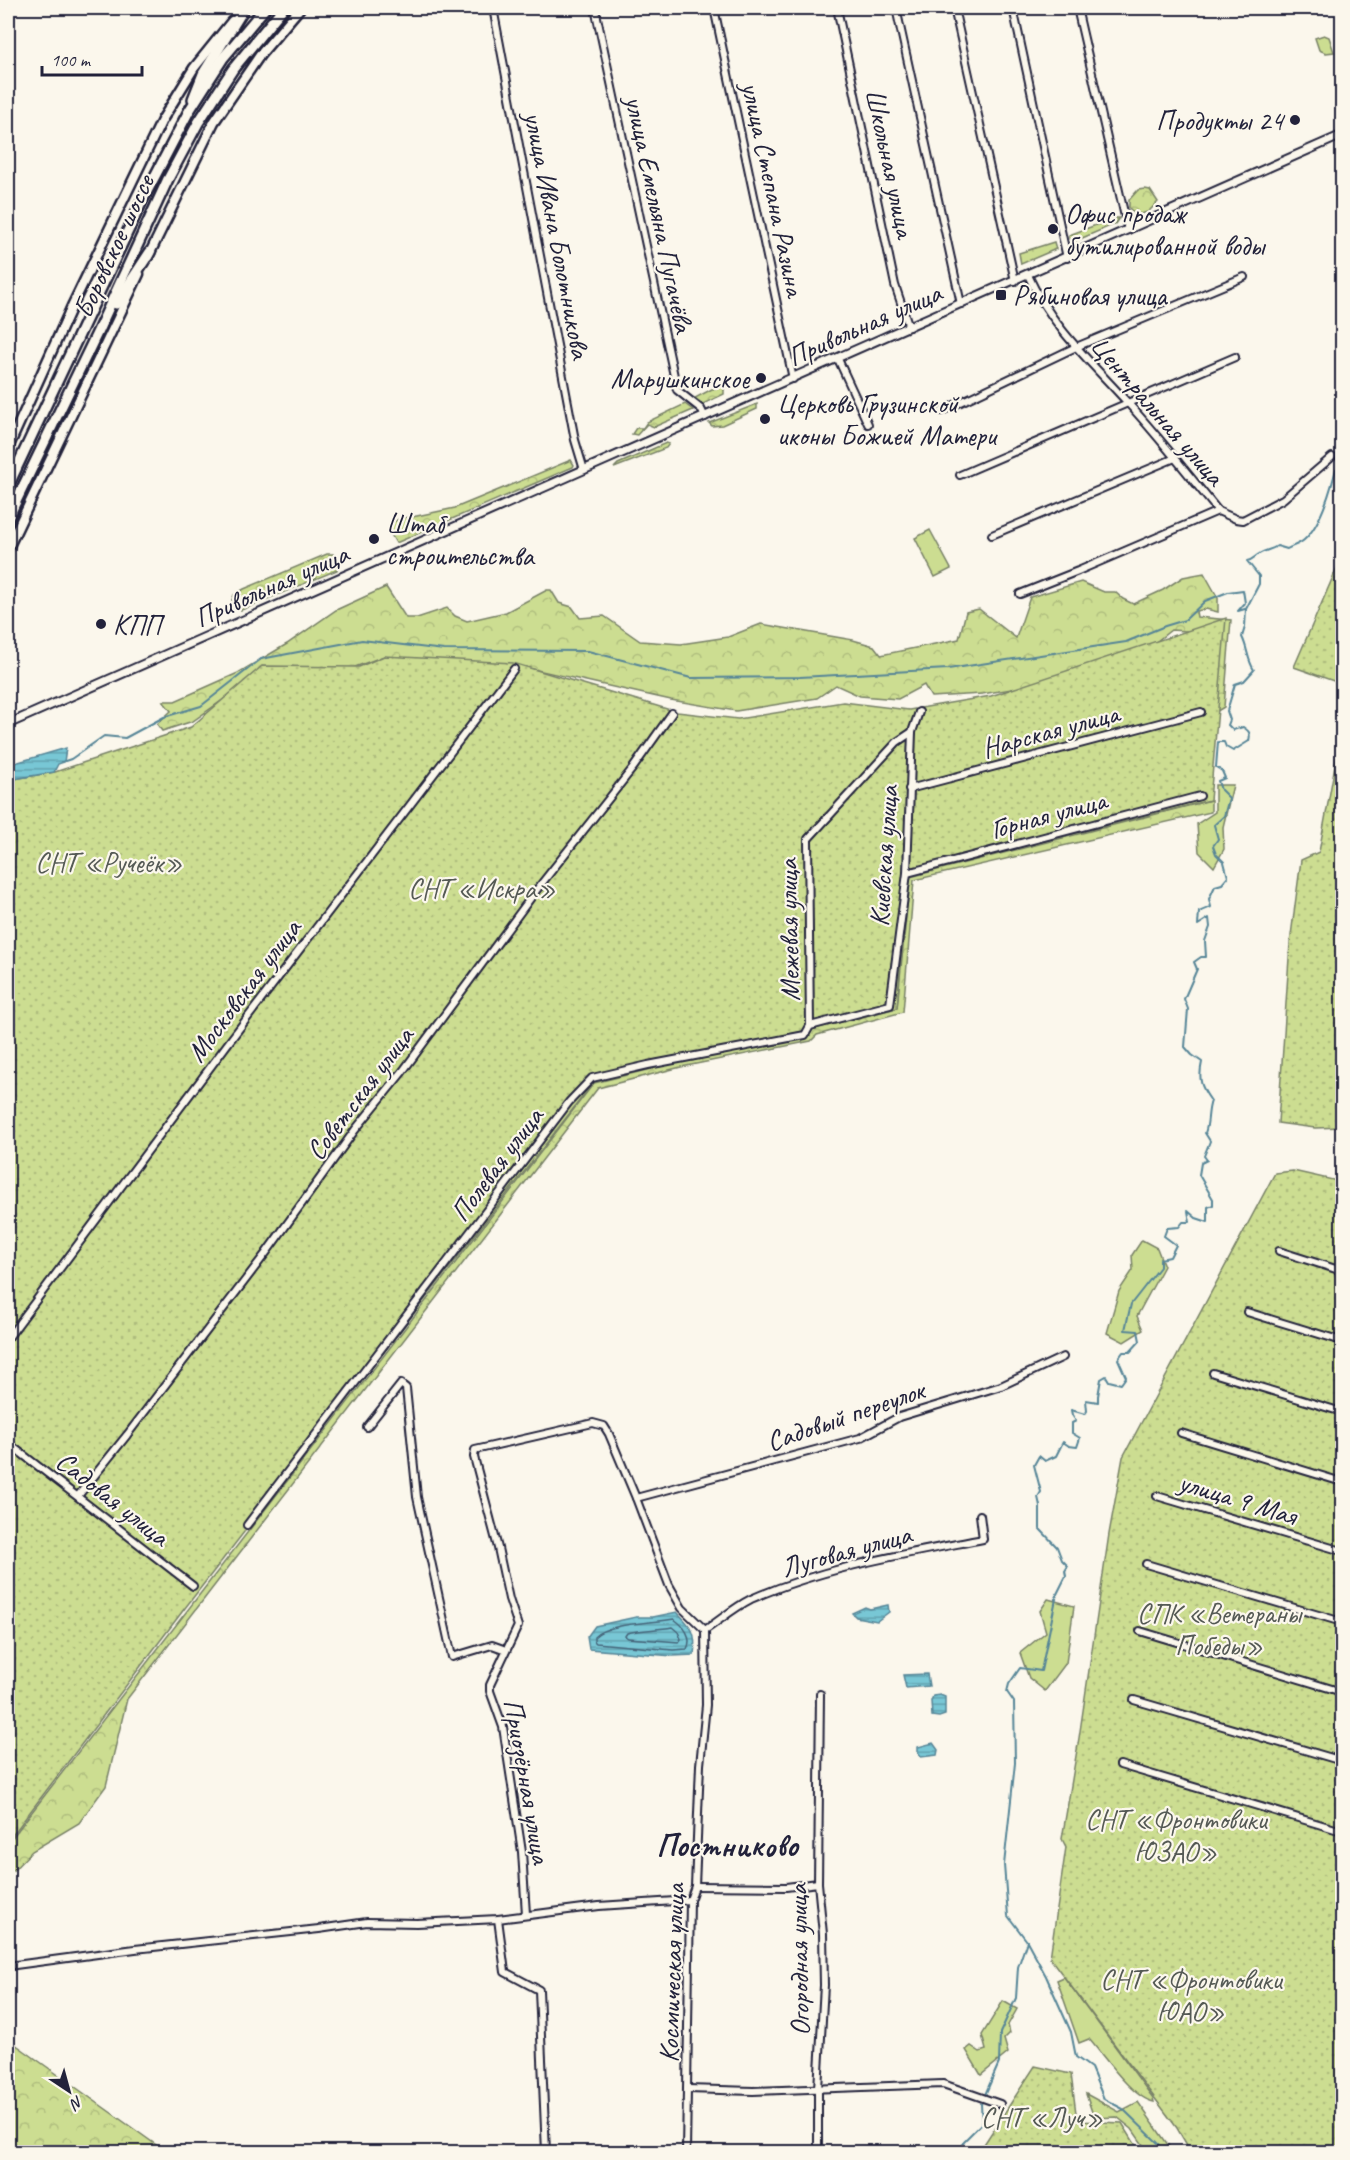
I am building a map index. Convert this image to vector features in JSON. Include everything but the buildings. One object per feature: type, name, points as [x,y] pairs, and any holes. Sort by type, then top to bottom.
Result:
[{"type":"main road","name":"Боровское шоссе","points":[[8,486],[142,201],[189,111],[223,58],[265,8]]},
{"type":"main road","name":"Боровское шоссе","points":[[8,518],[168,179],[198,123],[233,69],[283,8]]},
{"type":"main road","points":[[8,548],[204,139],[260,55],[300,8]]},
{"type":"main road","points":[[189,111],[203,74],[243,9]]},
{"type":"main road","points":[[8,448],[73,304],[173,100],[202,56],[243,9]]},
{"type":"main road","points":[[98,331],[150,252]]},
{"type":"street","name":"улица Ивана Болотникова","points":[[493,8],[575,440],[584,470]]},
{"type":"street","name":"улица Емельяна Пугачёва","points":[[595,8],[676,390],[700,409],[705,417]]},
{"type":"street","name":"улица Степана Разина","points":[[714,8],[793,379]]},
{"type":"street","name":"Школьная улица","points":[[837,8],[895,285],[909,327]]},
{"type":"street","points":[[896,8],[961,304]]},
{"type":"street","points":[[954,8],[1015,281]]},
{"type":"street","points":[[1013,8],[1067,258]]},
{"type":"street","points":[[1077,8],[1128,230]]},
{"type":"street","points":[[1152,8],[1160,8]]},
{"type":"street","name":"Привольная улица","points":[[8,724],[1342,135]]},
{"type":"street","name":"Центральная улица","points":[[1028,275],[1044,308],[1076,347],[1128,403],[1218,511]]},
{"type":"street","points":[[942,411],[1076,347],[1244,277]]},
{"type":"street","points":[[960,474],[1235,357]]},
{"type":"street","points":[[838,359],[868,424]]},
{"type":"street","points":[[1020,594],[1218,511],[1243,520],[1284,499],[1332,457]]},
{"type":"street","points":[[992,535],[1174,458]]},
{"type":"street","name":"Московская улица","points":[[8,1338],[232,1038],[514,669]]},
{"type":"street","name":"Советская улица","points":[[78,1496],[266,1253],[355,1130],[403,1071],[538,888],[633,768],[672,712]]},
{"type":"street","name":"Киевская улица","points":[[890,1005],[907,873],[912,732],[919,712]]},
{"type":"street","name":"Нарская улица","points":[[909,789],[1201,712]]},
{"type":"street","name":"Межевая улица","points":[[810,1026],[808,838],[897,742],[912,732]]},
{"type":"street","name":"Горная улица","points":[[907,873],[1200,796]]},
{"type":"street","name":"Полевая улица","points":[[247,1525],[569,1102],[592,1078],[805,1035],[810,1026],[890,1005]]},
{"type":"street","points":[[1280,1251],[1342,1271]]},
{"type":"street","points":[[1247,1312],[1342,1341]]},
{"type":"street","name":"Садовый переулок","points":[[636,1498],[860,1438],[899,1417],[1001,1386],[1063,1357]]},
{"type":"street","points":[[1213,1373],[1342,1412]]},
{"type":"street","points":[[367,1427],[401,1384],[406,1388],[417,1497],[452,1657],[492,1646],[506,1650]]},
{"type":"street","name":"Приозёрная улица","points":[[526,1914],[522,1852],[503,1727],[490,1691],[490,1685],[518,1626],[508,1599],[498,1548],[474,1457],[475,1450],[592,1423],[604,1426],[636,1498]]},
{"type":"street","points":[[1181,1433],[1342,1482]]},
{"type":"street","name":"Садовая улица","points":[[8,1443],[193,1586]]},
{"type":"street","name":"улица 9 Мая","points":[[1157,1496],[1342,1551]]},
{"type":"street","points":[[636,1498],[669,1585],[682,1608],[705,1630]]},
{"type":"street","name":"Луговая улица","points":[[705,1630],[749,1600],[814,1576],[882,1559],[983,1539],[980,1515]]},
{"type":"street","points":[[1146,1564],[1342,1622]]},
{"type":"street","name":"Космическая улица","points":[[687,2152],[690,1900],[695,1886],[700,1766],[706,1705],[705,1630]]},
{"type":"street","points":[[1140,1631],[1342,1692]]},
{"type":"street","name":"Огородная улица","points":[[818,2152],[818,2089],[824,1984],[823,1934],[818,1883],[820,1694]]},
{"type":"street","points":[[1134,1700],[1342,1761]]},
{"type":"street","points":[[1120,1765],[1342,1831]]},
{"type":"street","points":[[695,1886],[786,1887],[818,1883]]},
{"type":"street","points":[[8,1966],[367,1922],[417,1923],[498,1919],[599,1906],[690,1900]]},
{"type":"street","points":[[498,1919],[505,1972],[539,1990],[546,2152]]},
{"type":"street","points":[[688,2089],[753,2091],[943,2084],[1000,2104]]},
{"type":"green space","points":[[1324,35],[1329,37],[1334,52],[1326,53],[1319,50],[1315,38]]},
{"type":"green space","points":[[1138,190],[1150,190],[1158,202],[1148,212],[1136,215],[1129,208],[1129,200]]},
{"type":"green space","points":[[1119,218],[1115,224],[1073,242],[1069,238],[1069,235]]},
{"type":"green space","points":[[1054,242],[1056,249],[1021,264],[1019,253]]},
{"type":"green space","points":[[724,386],[724,394],[703,404],[695,398],[712,389]]},
{"type":"green space","points":[[685,404],[693,410],[654,427],[647,424],[637,435],[632,434],[636,428],[643,428],[647,422]]},
{"type":"green space","points":[[757,404],[757,409],[722,425],[712,426],[709,423]]},
{"type":"green space","points":[[666,443],[669,444],[666,448],[614,468],[618,464]]},
{"type":"green space","points":[[571,460],[573,467],[396,543],[389,531],[393,522],[401,518],[455,508]]},
{"type":"green space","points":[[930,530],[951,569],[935,577],[915,538]]},
{"type":"green space","points":[[327,554],[333,554],[339,562],[337,570],[241,610],[232,600],[234,595],[244,589]]},
{"type":"green space","points":[[1342,556],[1342,684],[1294,667]]},
{"type":"green space","points":[[1204,573],[1218,598],[1218,612],[1206,609],[1196,611],[1197,617],[1231,620],[1224,707],[1214,713],[1201,632],[1171,630],[1143,652],[1035,685],[982,694],[931,697],[924,685],[898,699],[860,696],[836,685],[817,698],[736,711],[671,700],[506,663],[479,679],[384,656],[331,676],[234,692],[193,721],[162,731],[157,724],[171,711],[163,701],[175,701],[238,673],[287,644],[336,610],[386,587],[406,618],[417,618],[447,608],[455,616],[467,621],[506,612],[551,590],[559,603],[572,607],[580,618],[604,616],[640,641],[681,644],[728,637],[761,624],[853,640],[874,646],[881,655],[959,639],[966,612],[979,609],[1016,638],[1030,597],[1081,582],[1104,592],[1115,592],[1133,604],[1163,590],[1183,577]]},
{"type":"green space","name":"СНТ «Искра»","points":[[1226,618],[1210,800],[908,876],[897,1008],[594,1082],[185,1608],[8,1841],[8,780],[55,772],[191,727],[262,666],[359,667],[384,656],[513,663],[677,712],[738,719],[843,702],[909,710],[991,696]]},
{"type":"green space","points":[[1342,727],[1342,1127],[1315,1128],[1278,1123],[1290,943],[1301,860],[1319,852]]},
{"type":"green space","points":[[1215,785],[1233,785],[1223,827],[1224,849],[1214,867],[1199,852],[1197,824],[1215,812]]},
{"type":"green space","points":[[1211,800],[1211,812],[914,880],[903,1012],[817,1035],[811,1041],[681,1067],[598,1088],[127,1699],[106,1786],[79,1823],[32,1851],[8,1876],[8,1843],[594,1083],[679,1062],[676,1055],[677,902],[811,1030],[897,1008],[910,877]]},
{"type":"green space","points":[[1293,1171],[1342,1182],[1342,2152],[1191,2152],[1177,2128],[1050,1958],[1066,1847],[1062,1839],[1123,1457],[1275,1173]]},
{"type":"green space","points":[[1142,1240],[1157,1248],[1164,1266],[1137,1316],[1143,1330],[1124,1342],[1107,1333],[1119,1291],[1133,1270],[1132,1255]]},
{"type":"green space","points":[[1048,1599],[1074,1606],[1066,1663],[1045,1691],[1029,1678],[1020,1653],[1046,1632],[1040,1611]]},
{"type":"green space","points":[[1064,1977],[1154,2102],[1146,2099],[1128,2085],[1089,2039],[1079,2043],[1057,1980]]},
{"type":"green space","points":[[1003,2001],[1017,2009],[1008,2025],[1010,2033],[1004,2039],[1008,2053],[981,2075],[966,2050],[971,2046],[980,2052],[986,2050],[982,2035]]},
{"type":"green space","points":[[8,2039],[166,2152],[8,2152]]},
{"type":"green space","name":"СНТ «Луч»","points":[[1035,2066],[1071,2074],[1077,2121],[1122,2123],[1140,2152],[979,2152]]},
{"type":"green space","points":[[1086,2094],[1119,2112],[1138,2102],[1173,2152],[1148,2152],[1132,2129],[1117,2117],[1094,2118]]},
{"type":"water","points":[[66,748],[64,762],[58,764],[54,772],[8,780],[8,765]]},
{"type":"water","points":[[888,1605],[889,1612],[877,1621],[856,1617],[852,1613],[865,1607],[870,1609]]},
{"type":"water","points":[[677,1612],[694,1636],[694,1655],[673,1656],[589,1649],[587,1637],[595,1626],[636,1617],[653,1617]]},
{"type":"water","points":[[927,1674],[929,1686],[906,1688],[903,1675]]},
{"type":"water","points":[[933,1696],[945,1697],[945,1715],[932,1716],[931,1701]]},
{"type":"water","points":[[933,1743],[938,1750],[937,1755],[921,1757],[918,1747]]},
{"type":"waterway","points":[[1342,382],[1337,395],[1342,405]]},
{"type":"waterway","points":[[1165,2152],[1123,2109],[1104,2099],[1091,2068],[1076,2057],[1071,2032],[1046,1976],[1027,1941],[1008,1916],[1004,1865],[1015,1763],[1014,1702],[1007,1692],[1009,1684],[1020,1668],[1041,1671],[1057,1594],[1068,1566],[1062,1560],[1057,1547],[1040,1529],[1038,1497],[1041,1492],[1034,1465],[1039,1456],[1045,1461],[1056,1456],[1063,1442],[1077,1447],[1080,1438],[1072,1433],[1072,1423],[1076,1421],[1071,1410],[1085,1414],[1086,1400],[1098,1402],[1101,1379],[1106,1376],[1109,1381],[1121,1384],[1126,1377],[1118,1359],[1123,1352],[1130,1352],[1140,1341],[1138,1331],[1125,1330],[1131,1304],[1160,1267],[1160,1259],[1170,1257],[1176,1245],[1164,1236],[1167,1228],[1179,1227],[1183,1222],[1190,1222],[1188,1211],[1196,1218],[1208,1222],[1208,1207],[1213,1205],[1213,1199],[1199,1175],[1201,1163],[1207,1160],[1204,1156],[1210,1141],[1205,1133],[1211,1101],[1201,1083],[1202,1062],[1185,1047],[1188,1009],[1184,999],[1197,969],[1194,962],[1201,957],[1206,957],[1205,941],[1210,927],[1209,918],[1198,925],[1199,912],[1211,907],[1209,899],[1215,886],[1222,884],[1228,877],[1224,862],[1216,854],[1213,846],[1218,839],[1214,825],[1224,816],[1229,798],[1221,790],[1218,781],[1225,778],[1222,771],[1216,767],[1218,742],[1224,742],[1226,747],[1233,751],[1250,738],[1249,732],[1243,727],[1233,730],[1228,725],[1230,720],[1227,711],[1235,684],[1244,681],[1254,670],[1242,637],[1246,609],[1259,584],[1259,576],[1247,561],[1277,546],[1287,549],[1304,540],[1320,517],[1336,469],[1342,466]]},
{"type":"waterway","points":[[62,762],[71,759],[104,736],[125,738],[164,717],[201,706],[261,659],[362,640],[444,650],[588,651],[691,678],[800,677],[948,669],[1126,642],[1185,620],[1205,601],[1228,592],[1243,590],[1245,603],[1238,611],[1245,609]]},
{"type":"waterway","points":[[958,2152],[964,2141],[982,2123],[981,2104],[999,2063],[1000,2033],[1016,1998],[1018,1967],[1027,1941]]},
{"type":"place","name":"Продукты 24","points":[[1295,120]]},
{"type":"place","name":"Офис продаж бутилированной воды","points":[[1053,229]]},
{"type":"place","name":"Рябиновая улица","points":[[1001,295]]},
{"type":"place","name":"Марушкинское","points":[[761,378]]},
{"type":"place","name":"Церковь Грузинской иконы Божией Матери","points":[[765,419]]},
{"type":"place","name":"Штаб строительства","points":[[374,539]]},
{"type":"place","name":"КПП","points":[[101,624]]},
{"type":"district","name":"Постниково","points":[[727,1845]]},
{"type":"park label","name":"СНТ «Ручеёк»","points":[[109,862]]},
{"type":"park label","name":"СПК «Ветераны Победы»","points":[[1219,1629]]},
{"type":"park label","name":"СНТ «Фронтовики ЮЗАО»","points":[[1176,1835]]},
{"type":"park label","name":"СНТ «Фронтовики ЮАО»","points":[[1191,1995]]}]
